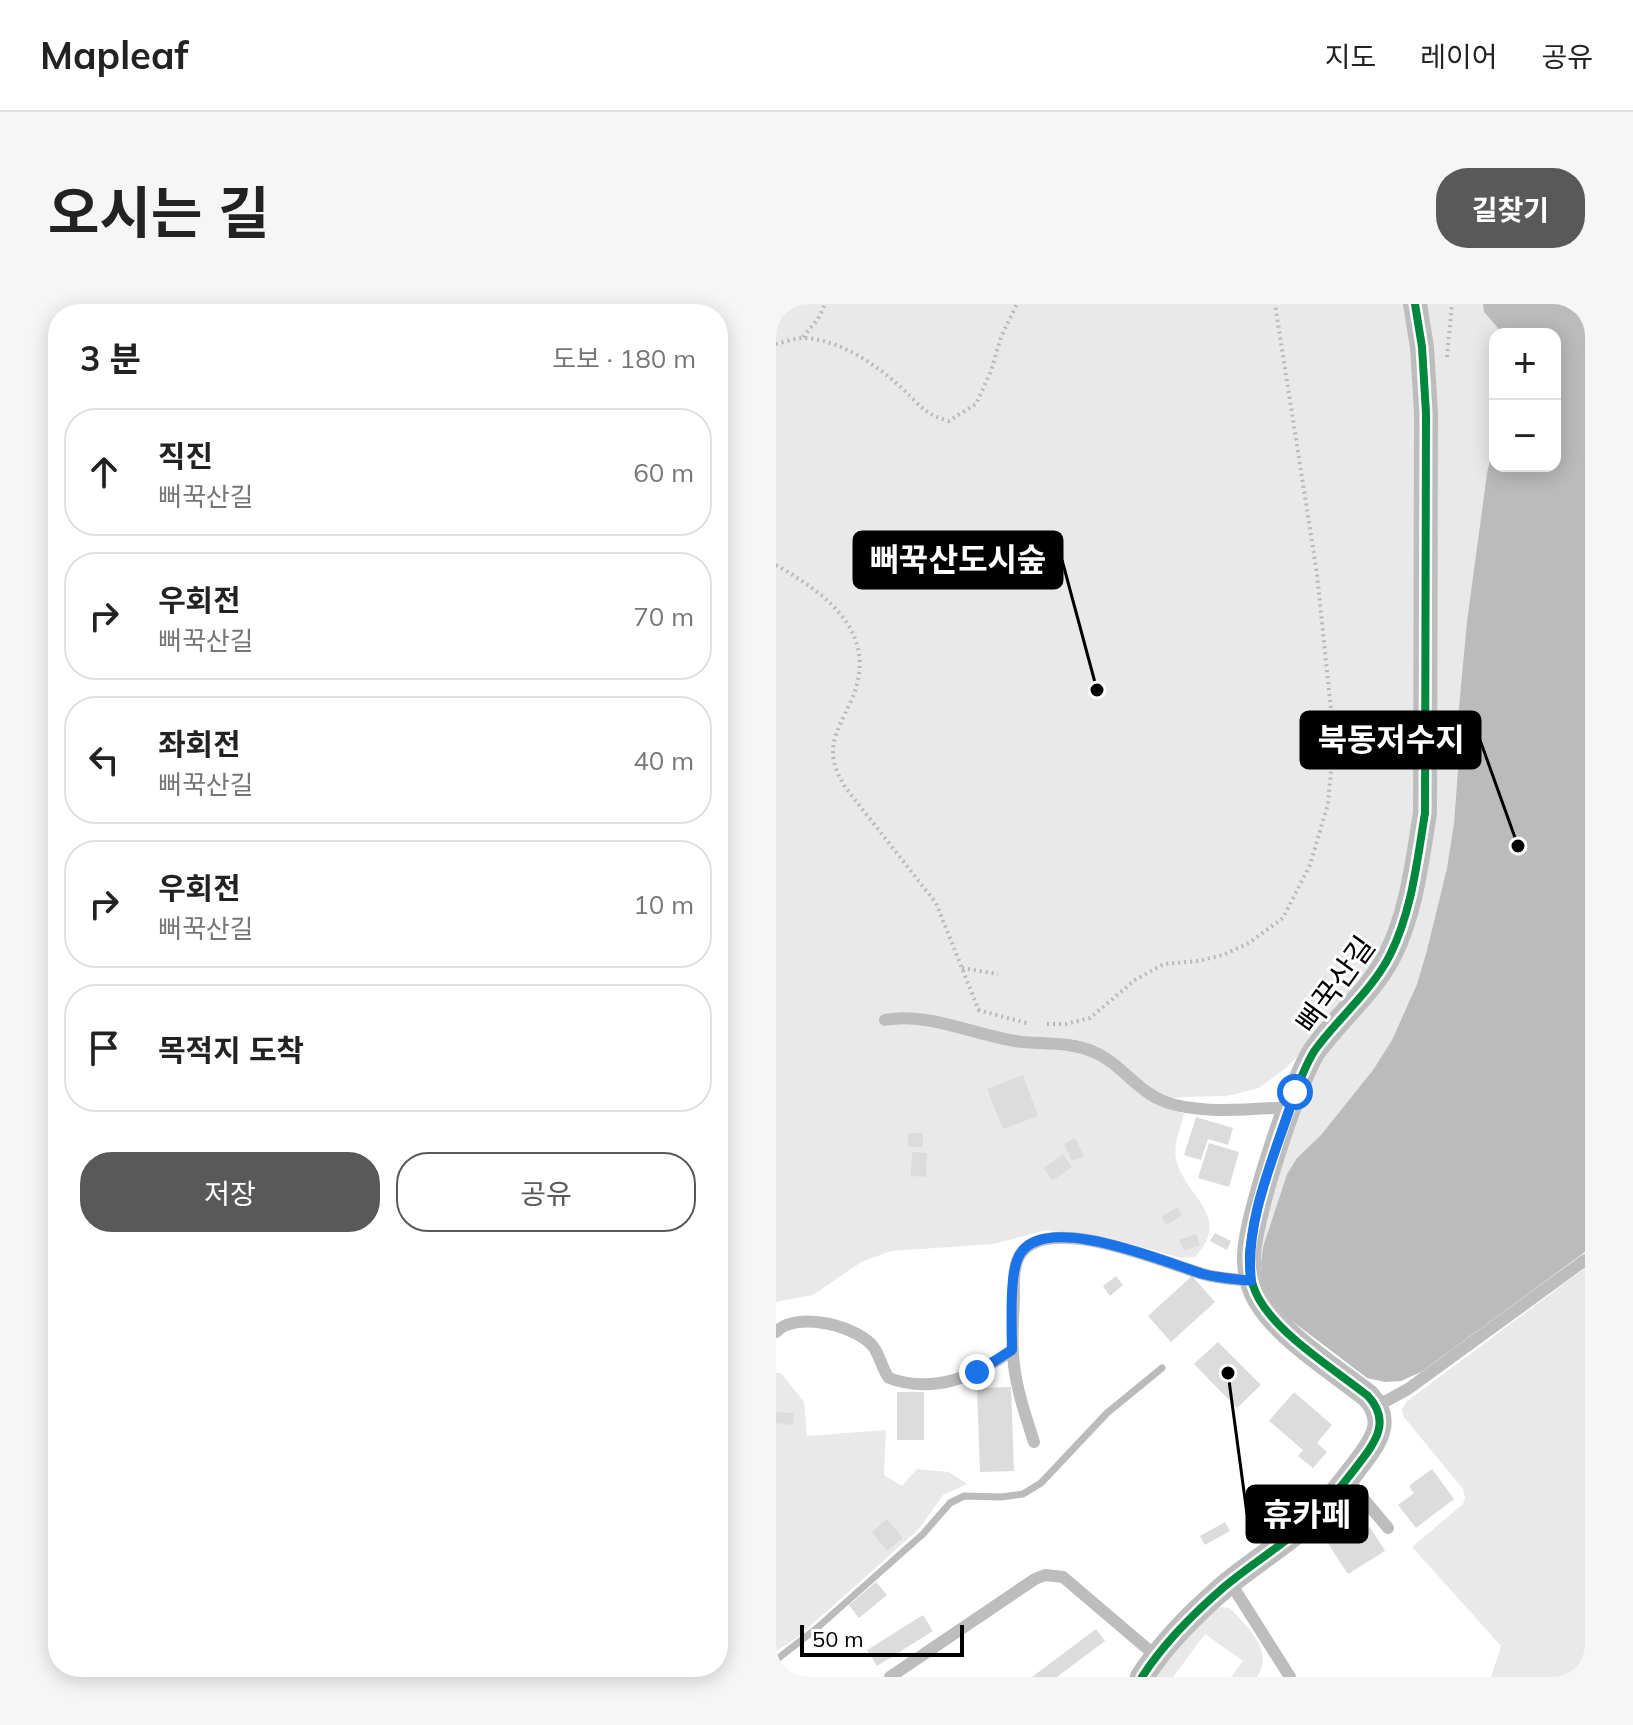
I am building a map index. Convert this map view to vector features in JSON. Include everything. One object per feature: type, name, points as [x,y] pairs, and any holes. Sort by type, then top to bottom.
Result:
[{"type":"street","name":"뻐꾹산길","points":[[1377,1406],[1274,1319],[1259,1299],[1251,1281],[1248,1258],[1252,1230],[1290,1107],[1314,1052],[1364,996],[1390,956],[1407,915],[1421,837],[1425,813],[1426,413],[1422,347],[1415,304]]},
{"type":"street","points":[[1142,1677],[1185,1624],[1230,1582],[1306,1525],[1347,1479],[1373,1445],[1379,1431],[1377,1406]]},
{"type":"lane","points":[[885,1020],[913,1018],[1000,1038],[1061,1044],[1094,1051],[1142,1089],[1163,1101],[1221,1109],[1290,1107]]},
{"type":"lane","points":[[1034,1442],[1018,1386],[1012,1350],[1015,1273],[1017,1259],[1023,1250],[1049,1239],[1076,1238],[1157,1257],[1204,1274],[1251,1281]]},
{"type":"lane","points":[[1377,1406],[1408,1389],[1585,1260]]},
{"type":"lane","points":[[776,1332],[791,1323],[804,1321],[839,1327],[872,1344],[889,1378],[902,1383],[940,1383],[960,1379],[996,1363],[1012,1350]]},
{"type":"lane","points":[[1347,1479],[1388,1528]]},
{"type":"lane","points":[[890,1677],[1045,1575],[1063,1577],[1157,1657]]},
{"type":"lane","points":[[1230,1582],[1290,1677]]},
{"type":"path","points":[[803,337],[818,319],[825,304]]},
{"type":"path","points":[[776,344],[803,337],[831,343],[868,362],[928,415],[949,421],[976,404],[1017,304]]},
{"type":"path","points":[[1043,1024],[1066,1024],[1090,1018],[1135,980],[1164,964],[1223,955],[1249,943],[1283,918],[1310,865],[1328,804],[1334,739],[1317,574],[1275,304]]},
{"type":"path","points":[[1446,360],[1452,304]]},
{"type":"path","points":[[776,565],[809,584],[841,614],[859,644],[860,667],[851,700],[831,747],[835,770],[936,903],[978,1010],[1032,1025]]},
{"type":"path","points":[[962,968],[998,974]]},
{"type":"shaded area","points":[[776,304],[1407,304],[1415,349],[1417,818],[1401,913],[1382,954],[1306,1048],[1286,1068],[1259,1088],[1227,1096],[1180,1097],[1154,1103],[1184,1114],[1176,1144],[1177,1163],[1204,1208],[1209,1230],[1205,1243],[1195,1257],[1181,1258],[1121,1241],[1046,1230],[994,1244],[891,1251],[861,1262],[813,1295],[776,1302]]},
{"type":"shaded area","points":[[1424,304],[1483,304],[1484,312],[1498,328],[1489,328],[1489,464],[1467,621],[1458,717],[1459,756],[1454,823],[1447,868],[1417,984],[1392,1040],[1373,1070],[1321,1135],[1297,1158],[1287,1174],[1263,1247],[1261,1263],[1257,1253],[1306,1083],[1411,919]]},
{"type":"shaded area","points":[[1483,304],[1585,304],[1585,1252],[1421,1372],[1401,1381],[1385,1382],[1367,1378],[1288,1318],[1271,1299],[1263,1281],[1261,1263],[1263,1247],[1287,1174],[1297,1158],[1321,1135],[1373,1070],[1392,1040],[1417,984],[1427,950],[1447,868],[1454,823],[1459,756],[1458,717],[1467,621],[1489,464],[1489,472],[1561,472],[1561,328],[1498,328],[1484,312]]},
{"type":"shaded area","points":[[1585,1268],[1585,1677],[1491,1677],[1501,1646],[1412,1547],[1463,1504],[1465,1498],[1463,1489],[1403,1416],[1402,1409],[1406,1402]]},
{"type":"shaded area","points":[[776,1373],[781,1373],[804,1402],[807,1436],[886,1430],[884,1475],[902,1486],[917,1469],[949,1472],[967,1484],[943,1495],[919,1529],[798,1637],[776,1651]]},
{"type":"shaded area","points":[[1230,1608],[1257,1640],[1263,1658],[1257,1677],[1231,1677],[1243,1661],[1205,1634],[1173,1677],[1154,1677],[1211,1611]]},
{"type":"building","points":[[1023,1075],[1038,1116],[1003,1129],[987,1089]]},
{"type":"building","points":[[1196,1117],[1233,1128],[1228,1145],[1208,1139],[1201,1160],[1184,1155]]},
{"type":"building","points":[[908,1133],[923,1133],[923,1147],[908,1147]]},
{"type":"building","points":[[1075,1138],[1084,1156],[1072,1161],[1064,1144]]},
{"type":"building","points":[[1209,1143],[1239,1152],[1229,1187],[1198,1178]]},
{"type":"building","points":[[912,1152],[927,1153],[926,1177],[911,1176]]},
{"type":"building","points":[[1063,1154],[1072,1167],[1052,1181],[1044,1168]]},
{"type":"building","points":[[1177,1207],[1182,1215],[1167,1225],[1161,1217]]},
{"type":"building","points":[[1215,1233],[1231,1241],[1227,1250],[1210,1241]]},
{"type":"building","points":[[1196,1234],[1200,1245],[1184,1251],[1179,1240]]},
{"type":"building","points":[[1116,1276],[1123,1285],[1110,1296],[1103,1286]]},
{"type":"building","points":[[1192,1276],[1215,1302],[1171,1342],[1148,1316]]},
{"type":"building","points":[[1218,1342],[1261,1385],[1237,1408],[1194,1364]]},
{"type":"building","points":[[1011,1387],[1014,1471],[980,1472],[977,1388]]},
{"type":"building","points":[[897,1392],[924,1392],[924,1440],[897,1440]]},
{"type":"building","points":[[1294,1392],[1332,1425],[1317,1443],[1327,1452],[1313,1468],[1298,1456],[1303,1450],[1269,1421]]},
{"type":"building","points":[[776,1412],[794,1413],[793,1425],[776,1423]]},
{"type":"building","points":[[1432,1469],[1454,1499],[1416,1528],[1398,1505],[1414,1493],[1409,1486]]},
{"type":"building","points":[[887,1519],[903,1538],[887,1551],[872,1532]]},
{"type":"building","points":[[1225,1522],[1230,1531],[1205,1545],[1200,1536]]},
{"type":"building","points":[[1356,1525],[1361,1532],[1370,1527],[1385,1551],[1348,1574],[1327,1542]]},
{"type":"building","points":[[876,1582],[887,1595],[859,1618],[849,1605]]},
{"type":"building","points":[[923,1615],[933,1631],[877,1666],[867,1650]]},
{"type":"building","points":[[1096,1629],[1105,1641],[1057,1677],[1032,1677]]},
{"type":"waterway","points":[[776,1660],[923,1534],[950,1503],[964,1496],[1023,1494],[1041,1483],[1107,1413],[1162,1368]]},
{"type":"cycle path","points":[[1142,1677],[1169,1641],[1201,1607],[1319,1511],[1368,1452],[1380,1425],[1379,1415],[1368,1396],[1294,1339],[1268,1313],[1254,1290],[1249,1258],[1264,1185],[1306,1066],[1324,1038],[1374,981],[1390,955],[1404,921],[1416,867],[1425,813],[1426,413],[1422,347],[1415,304]]},
{"type":"place","name":"뻐꾹산도시숲","points":[[1097,690]]},
{"type":"place","name":"북동저수지","points":[[1518,846]]},
{"type":"place","name":"휴카페","points":[[1228,1373]]},
{"type":"route","points":[[977,1372],[996,1363],[1012,1350],[1017,1259],[1023,1250],[1035,1243],[1076,1238],[1157,1257],[1204,1274],[1251,1281],[1248,1258],[1252,1230],[1295,1092]]}]
